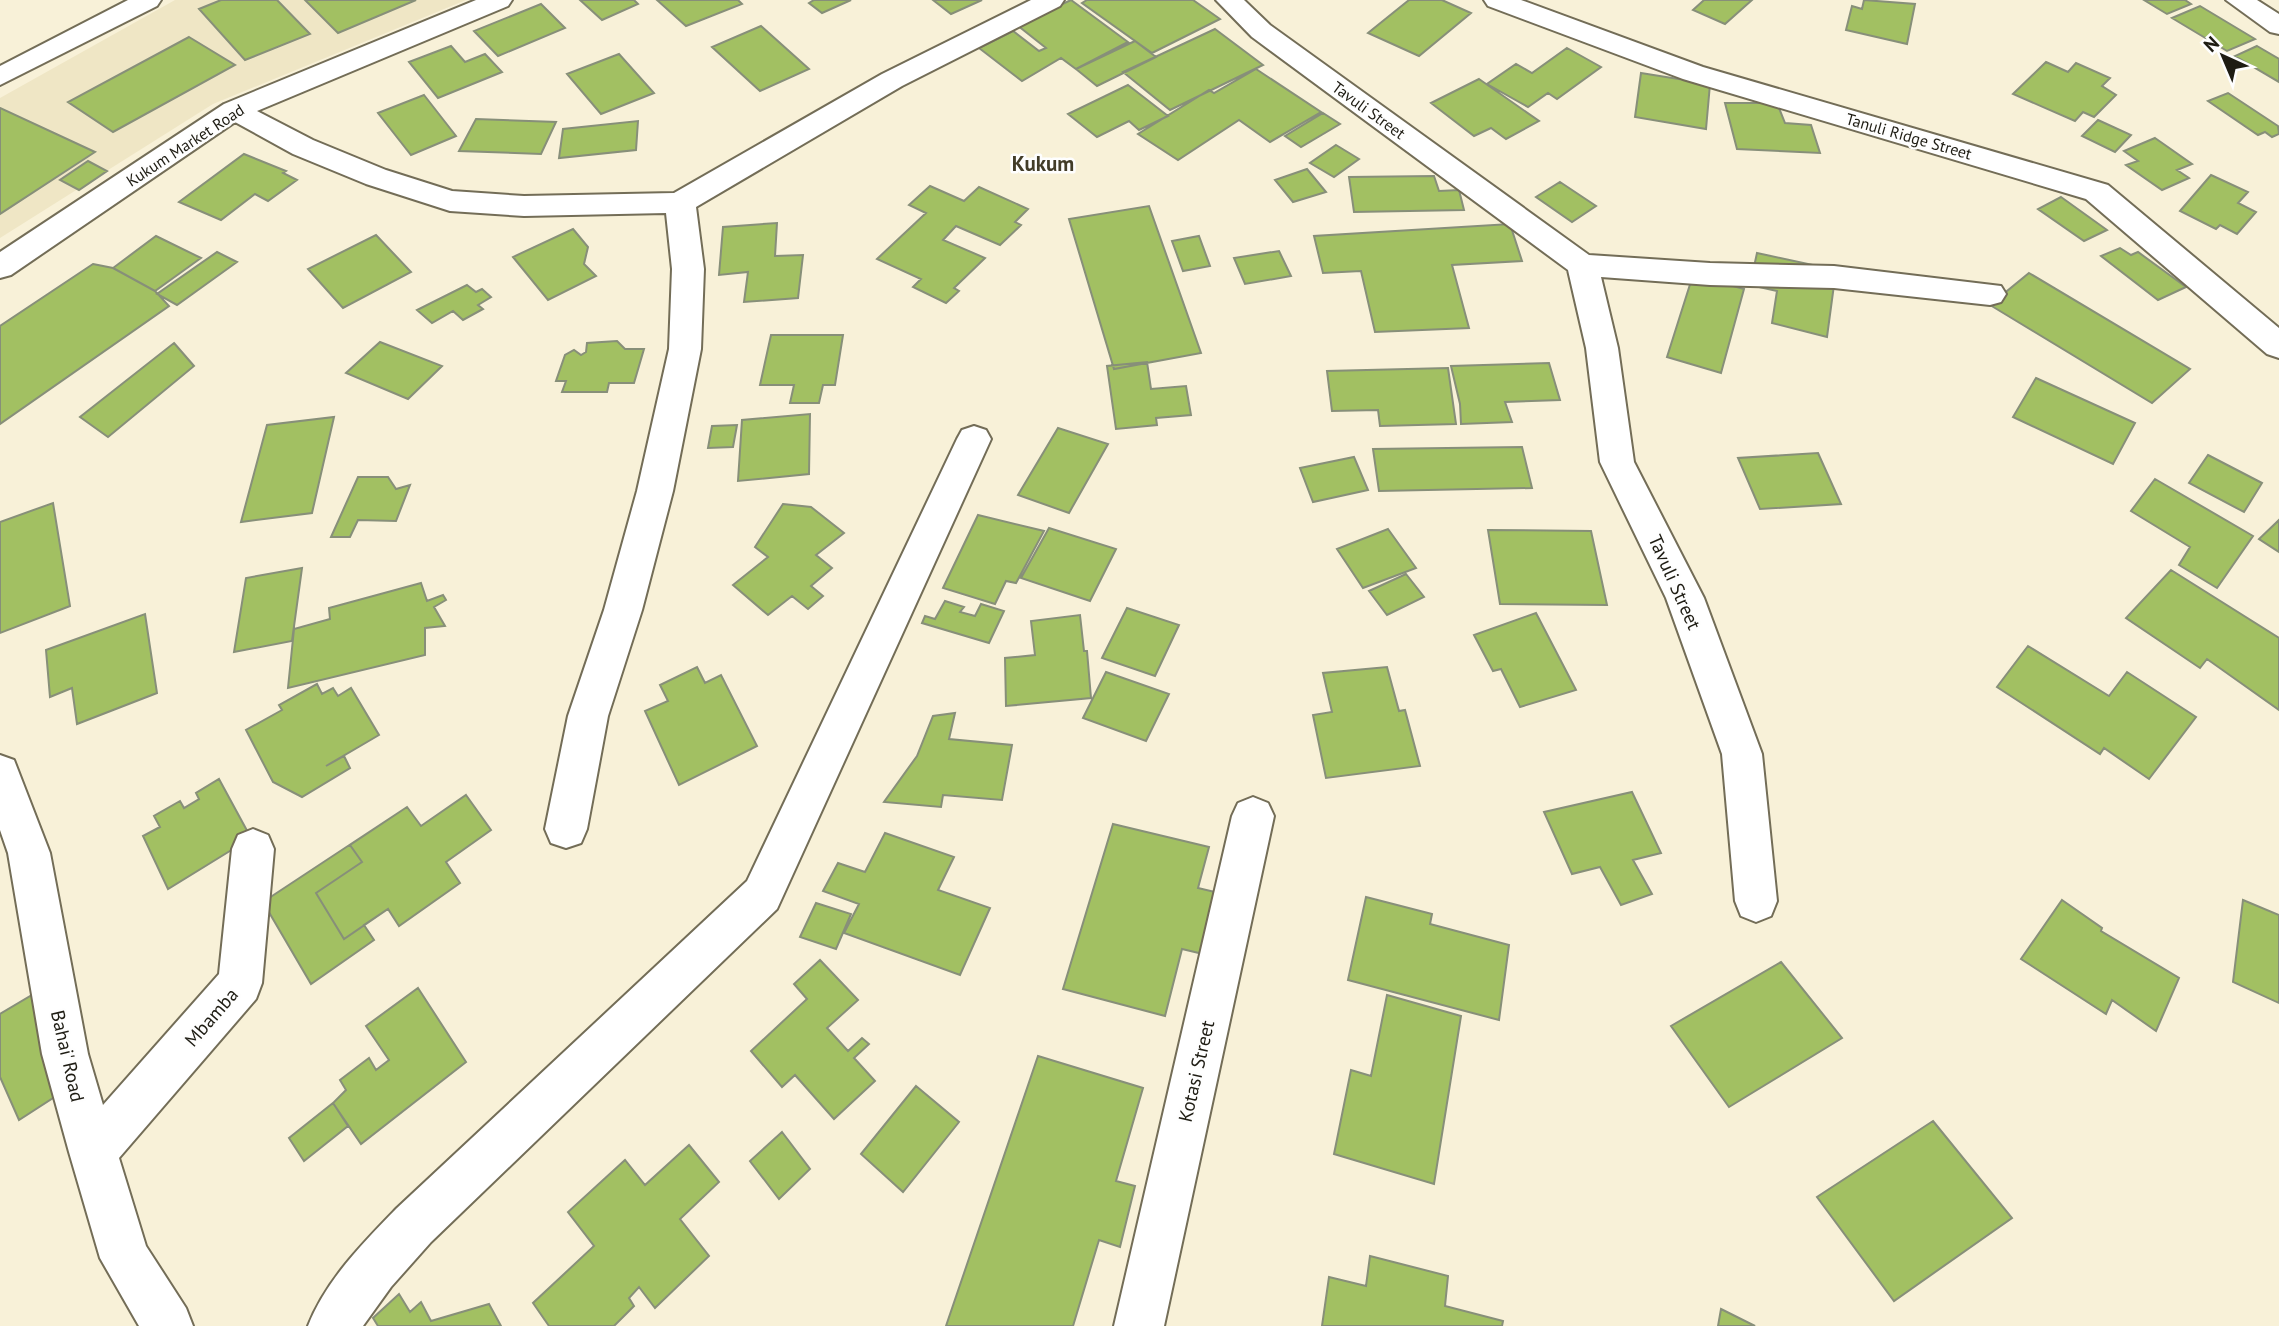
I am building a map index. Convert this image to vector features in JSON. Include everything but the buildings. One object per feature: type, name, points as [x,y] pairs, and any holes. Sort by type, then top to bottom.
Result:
[{"type":"street","points":[[0,77],[148,0]]},
{"type":"street","name":"Kukum Market Road","points":[[0,267],[234,110],[499,0]]},
{"type":"street","points":[[234,110],[303,147],[376,177],[450,201],[524,206],[680,203],[892,80],[1051,0]]},
{"type":"street","name":"Tavuli Street","points":[[1229,0],[1261,32],[1582,265],[1602,348],[1617,462],[1685,598],[1742,754],[1756,901]]},
{"type":"street","name":"Tanuli Ridge Street","points":[[1497,0],[1693,73],[2097,192],[2279,346]]},
{"type":"street","points":[[2239,0],[2279,26]]},
{"type":"street","points":[[566,829],[588,716],[623,610],[652,505],[685,349],[688,269],[680,203]]},
{"type":"street","points":[[1582,265],[1710,274],[1834,277],[1990,294]]},
{"type":"street","points":[[333,1326],[373,1269],[414,1225],[762,895],[974,439]]},
{"type":"street","name":"Bahai' Road","points":[[0,773],[29,853],[65,1054],[125,1258],[169,1326]]},
{"type":"street","name":"Kotasi Street","points":[[1139,1326],[1253,816]]},
{"type":"street","name":"Mbamba","points":[[93,1152],[240,983],[253,849]]},
{"type":"shaded area","points":[[175,0],[466,0],[213,104],[0,238],[0,98]]},
{"type":"district","name":"Kukum","points":[[1043,163]]}]
